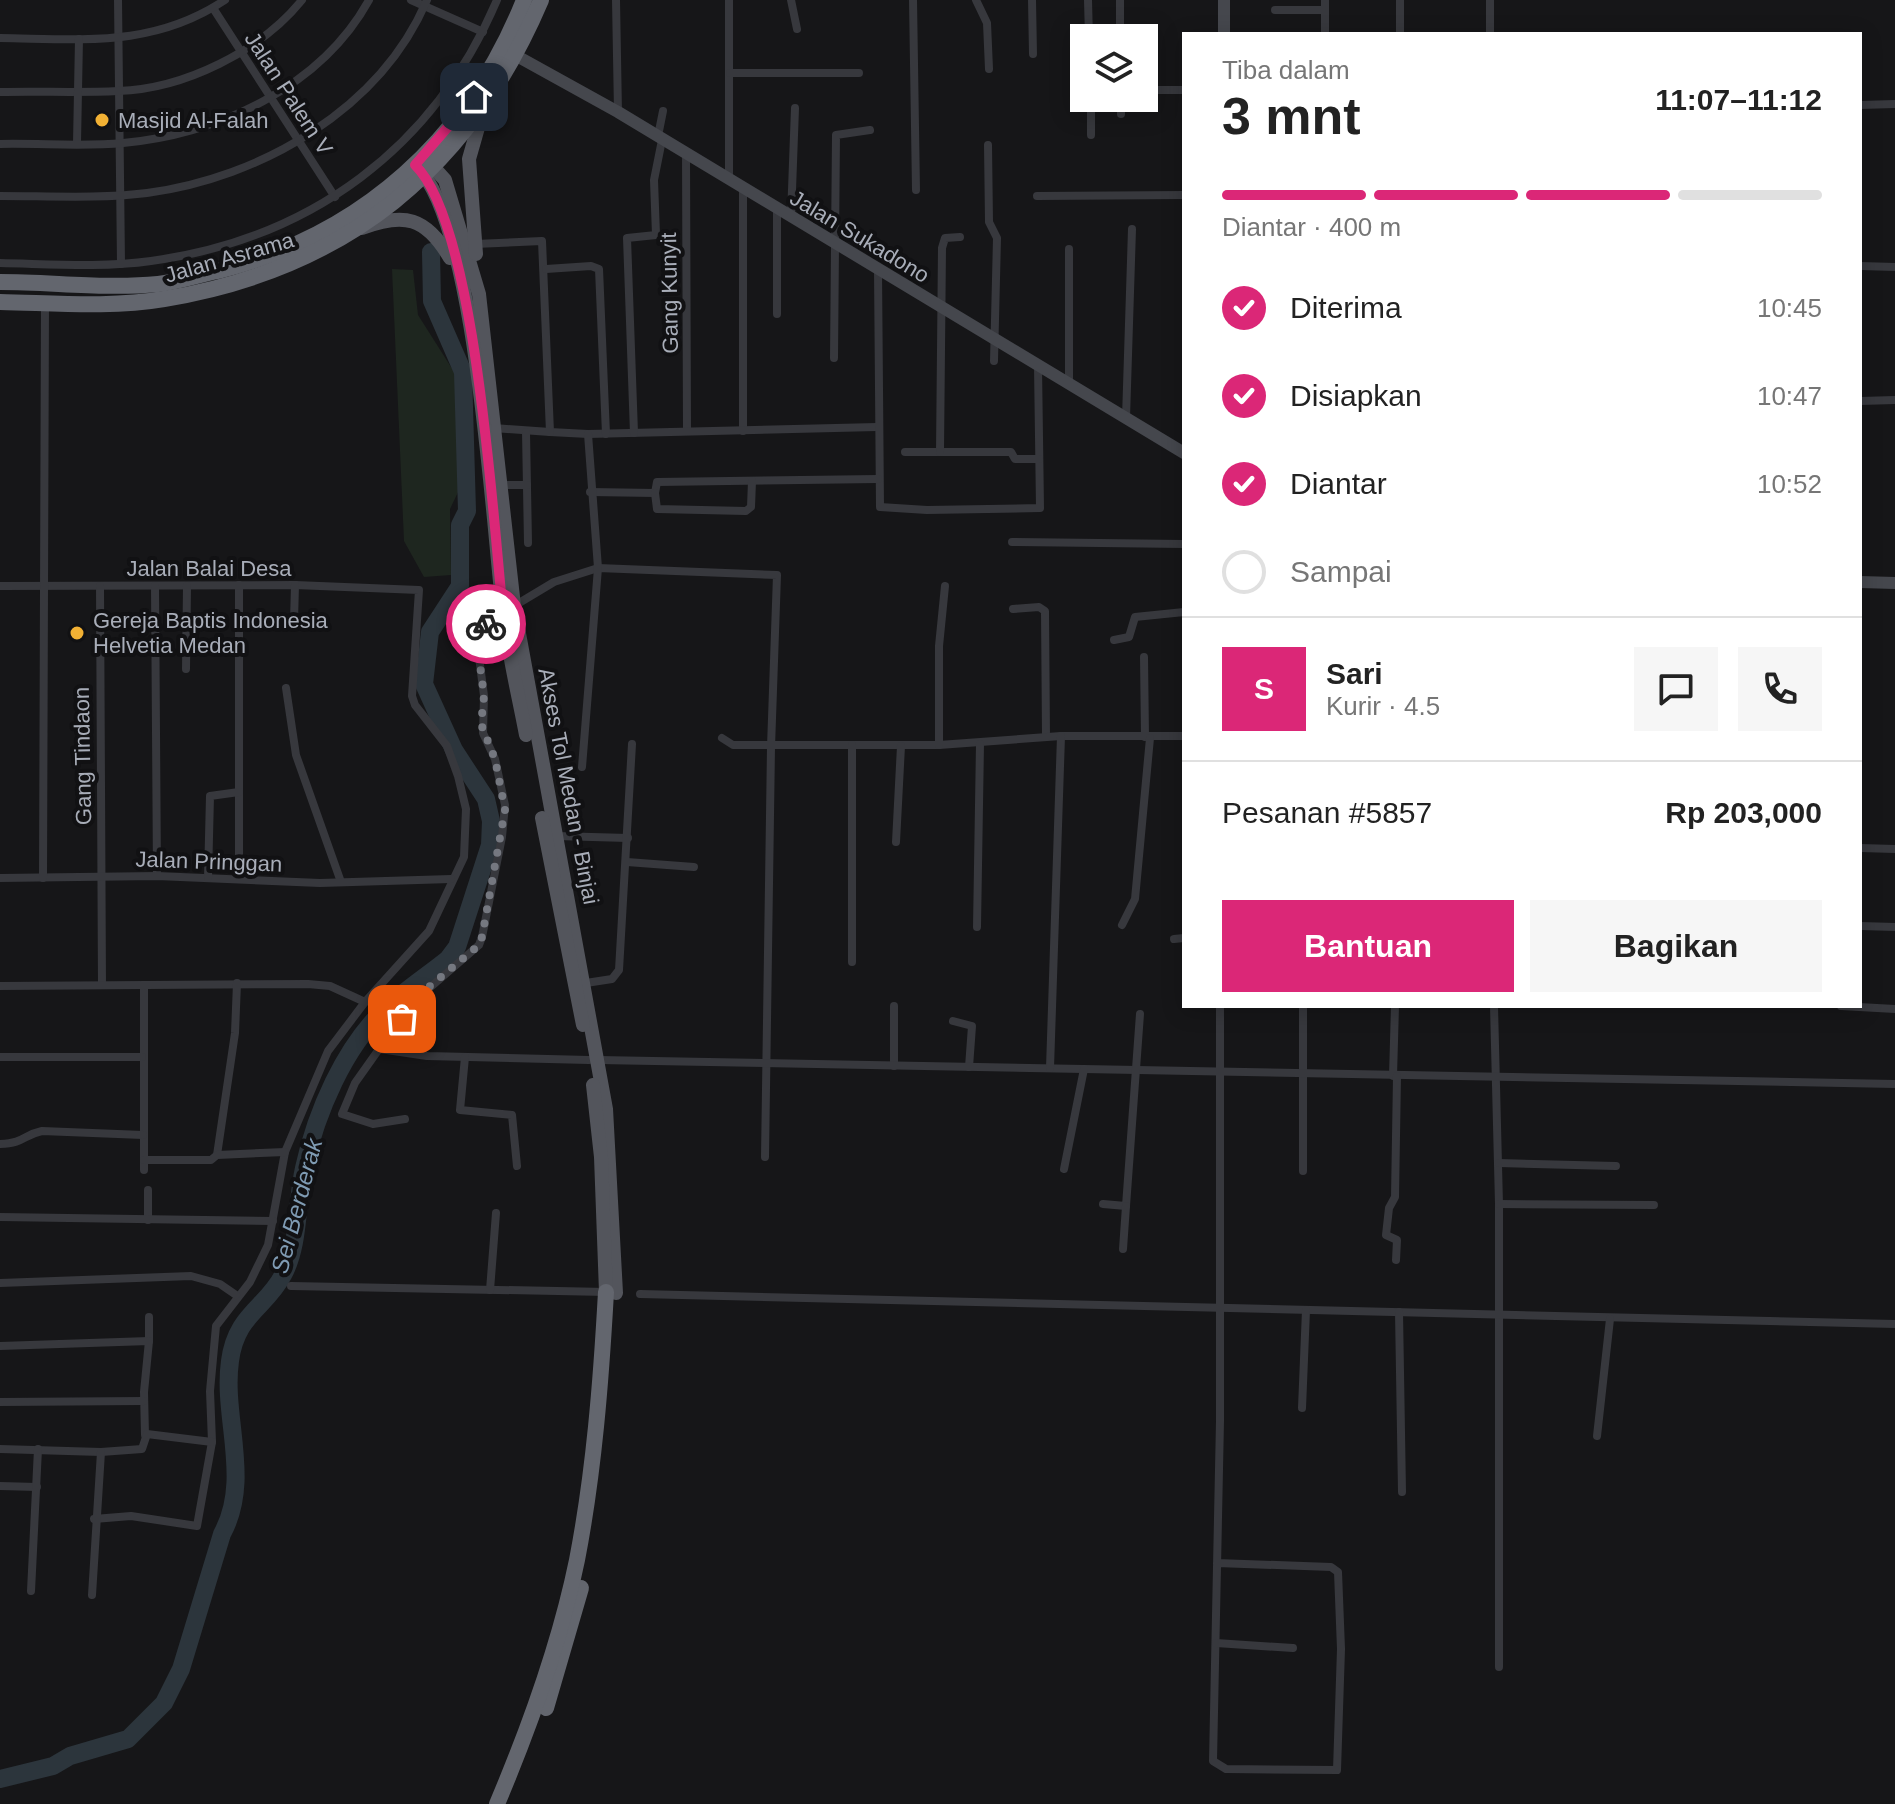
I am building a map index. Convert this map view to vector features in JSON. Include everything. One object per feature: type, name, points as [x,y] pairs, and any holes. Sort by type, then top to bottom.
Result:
[{"type":"highway","name":"Jalan Asrama","points":[[0,282],[161,284],[265,259],[342,222],[424,166],[486,80],[504,49],[524,0]]},
{"type":"highway","name":"Jalan Asrama","points":[[0,302],[129,303],[189,294],[290,266],[355,231],[484,105],[515,55],[541,0]]},
{"type":"highway","points":[[497,1804],[538,1697],[576,1563],[596,1430],[611,1293]]},
{"type":"highway","points":[[508,1804],[548,1701],[582,1587],[607,1430],[611,1293]]},
{"type":"main road","points":[[477,286],[469,159],[484,105]]},
{"type":"main road","name":"Akses Tol Medan - Binjai","points":[[424,166],[445,219],[460,275],[495,486],[509,610],[594,1060]]},
{"type":"main road","name":"Akses Tol Medan - Binjai","points":[[424,166],[445,180],[477,286],[494,428],[495,486]]},
{"type":"main road","points":[[355,231],[388,219],[411,220],[442,243],[460,275]]},
{"type":"main road","name":"Akses Tol Medan - Binjai","points":[[509,610],[556,836],[566,912],[586,983],[606,1157],[611,1293]]},
{"type":"street","points":[[118,0],[121,264]]},
{"type":"street","points":[[0,38],[118,39],[157,32],[225,0]]},
{"type":"street","points":[[0,92],[119,91],[187,76],[240,52],[275,28],[302,0]]},
{"type":"street","points":[[0,144],[120,144],[189,132],[240,113],[273,95],[329,53],[369,0]]},
{"type":"street","points":[[411,0],[426,3],[483,32]]},
{"type":"street","points":[[0,263],[121,264],[203,251],[253,236],[335,197],[405,139],[444,99],[483,32],[497,0]]},
{"type":"street","points":[[616,0],[618,112]]},
{"type":"street","points":[[729,0],[729,180]]},
{"type":"street","points":[[791,0],[797,29]]},
{"type":"street","points":[[913,0],[916,190]]},
{"type":"street","points":[[976,0],[987,23],[989,69]]},
{"type":"street","points":[[1032,0],[1033,54]]},
{"type":"street","points":[[1088,0],[1089,24]]},
{"type":"street","points":[[1120,0],[1120,24]]},
{"type":"street","points":[[1224,0],[1224,32]]},
{"type":"street","points":[[1400,0],[1400,32]]},
{"type":"street","points":[[1490,0],[1490,32]]},
{"type":"street","points":[[0,196],[120,196],[210,179],[300,141],[361,92],[395,53],[426,3]]},
{"type":"street","points":[[1275,10],[1325,5],[1325,32]]},
{"type":"street","name":"Jalan Palem V","points":[[213,8],[240,52],[273,95],[335,197]]},
{"type":"street","points":[[77,143],[79,39]]},
{"type":"street","name":"Jalan Sukadono","points":[[515,55],[618,112],[1182,452]]},
{"type":"street","points":[[730,73],[859,73]]},
{"type":"street","points":[[1158,90],[1182,90]]},
{"type":"street","points":[[1862,105],[1895,104]]},
{"type":"street","points":[[791,217],[795,108]]},
{"type":"street","points":[[634,433],[627,238],[656,235],[654,180],[663,111]]},
{"type":"street","points":[[1091,112],[1091,135]]},
{"type":"street","points":[[834,358],[836,133],[870,130]]},
{"type":"street","points":[[988,145],[989,222],[997,238],[994,361]]},
{"type":"street","name":"Gang Kunyit","points":[[686,154],[687,431]]},
{"type":"street","points":[[743,188],[740,275],[743,431]]},
{"type":"street","points":[[1037,196],[1182,195]]},
{"type":"street","points":[[777,208],[777,314]]},
{"type":"street","points":[[1126,418],[1132,229]]},
{"type":"street","points":[[940,452],[940,307],[944,239],[960,237]]},
{"type":"street","points":[[475,244],[540,240],[546,269],[550,432]]},
{"type":"street","points":[[1069,249],[1069,383]]},
{"type":"street","points":[[546,269],[591,266],[599,269],[606,434]]},
{"type":"street","points":[[1862,266],[1895,267]]},
{"type":"street","points":[[878,270],[880,507],[927,510],[1039,508],[1038,366]]},
{"type":"street","points":[[43,878],[45,302]]},
{"type":"street","points":[[1862,401],[1895,400]]},
{"type":"street","points":[[494,428],[606,434],[877,427]]},
{"type":"street","points":[[526,432],[528,543]]},
{"type":"street","points":[[582,767],[598,568],[588,434]]},
{"type":"street","points":[[905,452],[1011,452],[1015,459],[1039,459]]},
{"type":"street","points":[[752,481],[751,507],[746,511],[657,509],[657,482],[878,479]]},
{"type":"street","points":[[495,486],[527,485]]},
{"type":"street","points":[[590,492],[655,493]]},
{"type":"street","points":[[1012,542],[1182,544]]},
{"type":"street","points":[[405,1119],[373,1124],[342,1114],[355,1083],[403,1011],[479,945],[482,937],[505,810],[495,759],[481,724],[484,696],[477,641],[487,623],[554,582],[598,568],[777,575],[771,743],[765,1157]]},
{"type":"street","points":[[1862,582],[1895,583]]},
{"type":"street","points":[[239,585],[239,861]]},
{"type":"street","points":[[294,621],[295,585]]},
{"type":"street","name":"Jalan Balai Desa","points":[[0,586],[295,585],[417,589],[420,594],[412,696],[415,705],[447,746],[466,809],[464,857],[451,879]]},
{"type":"street","name":"Gang Tindaon","points":[[100,586],[102,985]]},
{"type":"street","points":[[155,586],[157,876]]},
{"type":"street","points":[[186,669],[187,586]]},
{"type":"street","points":[[939,745],[939,646],[945,586]]},
{"type":"street","points":[[1013,609],[1039,607],[1045,611],[1046,737]]},
{"type":"street","points":[[1114,640],[1129,637],[1135,617],[1182,612]]},
{"type":"street","points":[[1122,925],[1135,899],[1148,738],[1144,657]]},
{"type":"street","points":[[286,688],[296,755],[341,882]]},
{"type":"street","points":[[722,738],[733,745],[901,746],[980,744],[1061,736],[1182,736]]},
{"type":"street","points":[[1050,1068],[1061,736]]},
{"type":"street","points":[[586,983],[604,981],[618,975],[632,744]]},
{"type":"street","points":[[977,927],[980,744]]},
{"type":"street","points":[[852,745],[852,962]]},
{"type":"street","points":[[896,842],[901,746]]},
{"type":"street","points":[[208,878],[210,796],[239,792]]},
{"type":"street","points":[[556,836],[628,838]]},
{"type":"street","points":[[1862,848],[1895,849]]},
{"type":"street","points":[[627,862],[694,867]]},
{"type":"street","name":"Jalan Pringgan","points":[[0,878],[157,876],[341,882],[451,879]]},
{"type":"street","points":[[94,1519],[131,1516],[197,1526],[212,1442],[212,1349],[216,1326],[259,1264],[273,1221],[285,1152],[317,1071],[365,1002],[380,990],[429,931],[451,879]]},
{"type":"street","points":[[1862,926],[1895,927]]},
{"type":"street","points":[[217,1155],[235,1033],[237,983]]},
{"type":"street","points":[[144,985],[144,1170]]},
{"type":"street","points":[[0,986],[321,985],[365,1002]]},
{"type":"street","points":[[380,990],[403,1011]]},
{"type":"street","points":[[894,1006],[894,1066]]},
{"type":"street","points":[[1862,1007],[1895,1009]]},
{"type":"street","points":[[1217,1563],[1331,1567],[1338,1572],[1341,1636],[1337,1770],[1226,1769],[1214,1765],[1220,1008]]},
{"type":"street","points":[[1303,1008],[1303,1171]]},
{"type":"street","points":[[1395,1008],[1395,1197],[1389,1208],[1386,1235],[1397,1240],[1396,1260]]},
{"type":"street","points":[[1494,1008],[1499,1163],[1499,1667]]},
{"type":"street","points":[[1123,1249],[1140,1014]]},
{"type":"street","points":[[953,1021],[972,1026],[969,1067]]},
{"type":"street","points":[[380,1049],[465,1057],[594,1060],[1895,1084]]},
{"type":"street","points":[[0,1057],[142,1057]]},
{"type":"street","points":[[465,1057],[460,1110],[512,1115],[517,1166]]},
{"type":"street","points":[[1064,1169],[1084,1069]]},
{"type":"street","points":[[0,1144],[22,1143],[33,1133],[42,1131],[143,1135]]},
{"type":"street","points":[[144,1160],[211,1160],[217,1155],[285,1152]]},
{"type":"street","points":[[1499,1163],[1616,1166]]},
{"type":"street","points":[[148,1190],[148,1220]]},
{"type":"street","points":[[1103,1204],[1126,1206]]},
{"type":"street","points":[[1499,1204],[1654,1205]]},
{"type":"street","points":[[490,1290],[496,1213]]},
{"type":"street","points":[[0,1217],[273,1221]]},
{"type":"street","points":[[0,1283],[191,1276],[220,1284],[236,1295]]},
{"type":"street","points":[[291,1286],[611,1293]]},
{"type":"street","points":[[640,1294],[1895,1324]]},
{"type":"street","points":[[1302,1408],[1306,1310]]},
{"type":"street","points":[[1399,1312],[1402,1492]]},
{"type":"street","points":[[0,1449],[101,1452],[142,1449],[149,1317]]},
{"type":"street","points":[[1597,1436],[1610,1319]]},
{"type":"street","points":[[0,1346],[149,1341]]},
{"type":"street","points":[[0,1402],[144,1401]]},
{"type":"street","points":[[145,1435],[212,1442]]},
{"type":"street","points":[[31,1591],[38,1449]]},
{"type":"street","points":[[92,1595],[94,1519],[101,1452]]},
{"type":"street","points":[[0,1486],[37,1487]]},
{"type":"street","points":[[1216,1643],[1293,1648]]},
{"type":"shaded area","points":[[392,269],[413,270],[418,315],[458,378],[459,490],[450,509],[451,575],[424,577],[404,541]]},
{"type":"waterway","name":"Sei Berderak","points":[[0,1779],[53,1766],[70,1756],[128,1739],[164,1703],[181,1669],[231,1513],[236,1470],[229,1383],[233,1345],[238,1332],[276,1286],[288,1263],[295,1236],[301,1181],[324,1103],[345,1061],[371,1024],[393,1001],[448,959],[457,947],[490,845],[491,821],[486,799],[454,750],[424,684],[430,632],[460,586],[460,525],[467,511],[463,372],[432,301],[431,252]]},
{"type":"way so far","points":[[402,1019],[411,1004],[479,945],[482,937],[505,810],[495,759],[481,724],[484,696],[477,641],[486,624]]},
{"type":"place","name":"Masjid Al-Falah","points":[[102,120]]},
{"type":"place","name":"Gereja Baptis Indonesia Helvetia Medan","points":[[77,633]]},
{"type":"route","points":[[474,97],[462,115],[415,165],[426,175],[440,204],[465,296],[478,383],[503,613],[486,624]]}]
